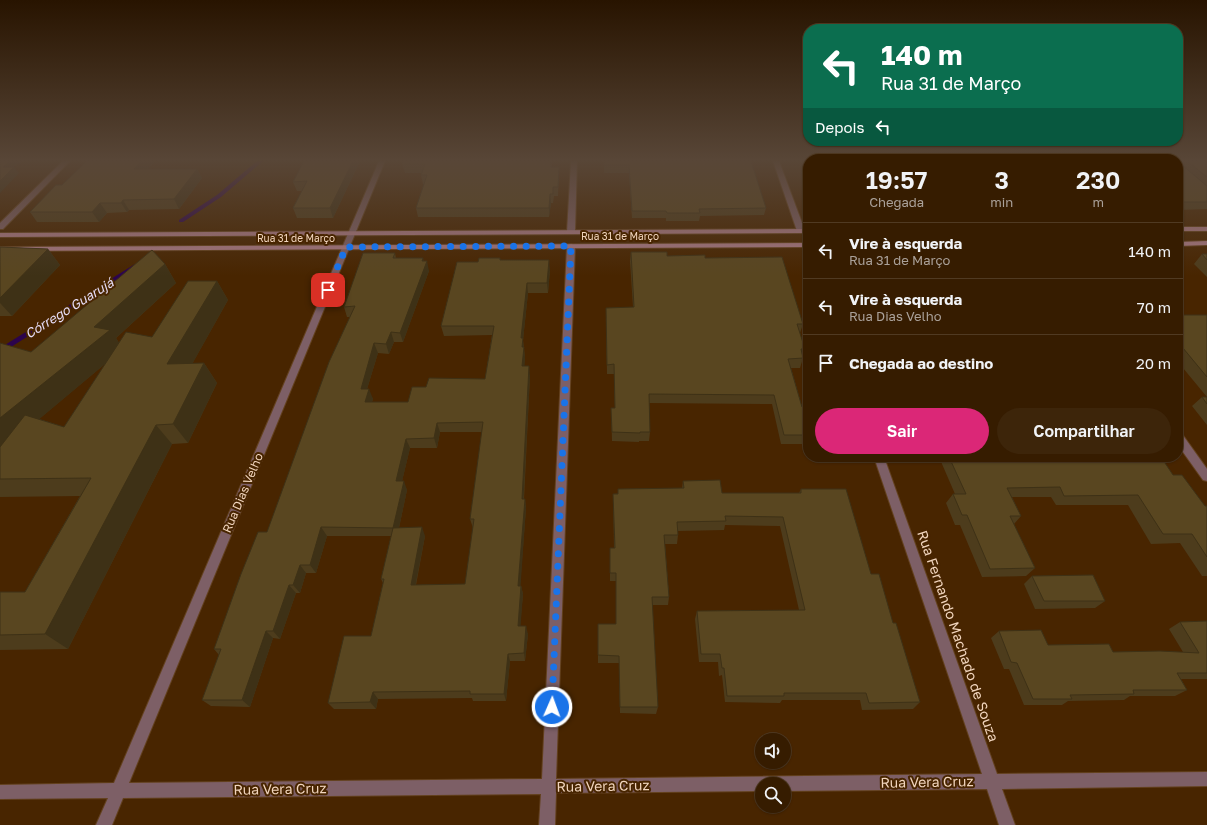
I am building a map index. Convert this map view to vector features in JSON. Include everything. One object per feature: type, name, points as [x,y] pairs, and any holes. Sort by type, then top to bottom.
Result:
[{"type":"main road","points":[[1183,229],[1207,229]]},
{"type":"main road","name":"Rua 31 de Março","points":[[0,235],[803,231]]},
{"type":"main road","points":[[1183,244],[1207,244]]},
{"type":"main road","name":"Rua 31 de Março","points":[[0,249],[571,246],[803,247]]},
{"type":"street","points":[[0,227],[28,200]]},
{"type":"street","name":"Rua Dias Velho","points":[[104,825],[366,200]]},
{"type":"street","points":[[571,232],[572,200]]},
{"type":"street","points":[[791,200],[803,228]]},
{"type":"street","points":[[547,825],[571,246]]},
{"type":"street","points":[[1183,444],[1207,477]]},
{"type":"street","name":"Rua Fernando Machado de Souza","points":[[881,462],[1006,825]]},
{"type":"street","name":"Rua Vera Cruz","points":[[0,792],[1207,779]]},
{"type":"building","points":[[42,200],[148,200],[123,200],[121,203],[100,203],[92,212],[30,212]]},
{"type":"building","points":[[297,200],[334,200],[330,208],[293,208]]},
{"type":"building","points":[[419,200],[550,200],[549,208],[416,208]]},
{"type":"building","points":[[631,200],[763,200],[766,208],[699,209],[700,213],[632,211]]},
{"type":"building","points":[[1183,200],[1207,200],[1207,202],[1183,202]]},
{"type":"building","points":[[0,247],[48,249],[0,298]]},
{"type":"building","points":[[152,250],[165,264],[94,327],[110,330],[0,418],[0,343],[31,352]]},
{"type":"building","points":[[631,252],[667,252],[667,256],[705,255],[705,258],[782,257],[803,324],[797,324],[803,343],[803,349],[801,349],[803,358],[788,359],[803,407],[803,435],[784,435],[774,395],[649,394],[650,432],[612,432],[611,408],[615,408],[614,364],[607,365],[606,308],[634,307]]},
{"type":"building","points":[[363,253],[395,253],[393,258],[423,258],[422,261],[427,261],[400,333],[391,332],[386,344],[374,343],[361,389],[369,389],[365,402],[408,402],[412,387],[426,387],[429,378],[485,379],[494,326],[441,326],[457,262],[478,262],[479,258],[500,258],[500,260],[549,260],[547,283],[527,283],[521,338],[523,338],[522,347],[524,347],[522,366],[529,366],[522,499],[525,499],[518,586],[521,586],[518,626],[526,626],[524,653],[508,654],[504,694],[470,694],[470,691],[373,692],[370,702],[328,703],[344,636],[371,636],[384,579],[381,579],[393,528],[321,527],[310,565],[300,565],[293,585],[289,585],[273,631],[266,631],[242,700],[202,700],[221,649],[214,649],[241,574],[258,532],[267,532],[329,362],[355,306],[344,307]],"holes":[[[483,422],[470,519],[474,519],[465,584],[411,585],[422,527],[393,528],[404,481],[396,481],[406,439],[434,438],[437,423]]]},
{"type":"building","points":[[1202,254],[1207,254],[1207,260]]},
{"type":"building","points":[[188,281],[217,281],[167,364],[204,363],[173,424],[156,425],[45,634],[0,635],[0,592],[25,592],[91,478],[0,479],[0,447],[25,415],[64,427],[126,332],[152,337]]},
{"type":"building","points":[[1183,315],[1207,315],[1207,377],[1183,348]]},
{"type":"building","points":[[1202,397],[1207,397],[1207,404]]},
{"type":"building","points":[[951,462],[1164,462],[1173,475],[1182,475],[1205,506],[1207,506],[1207,557],[1192,534],[1163,534],[1138,495],[1064,496],[1060,487],[1007,488],[1021,516],[1010,516],[1035,568],[990,569],[967,515],[962,515],[953,494],[966,494]]},
{"type":"building","points":[[720,480],[722,493],[801,493],[801,489],[846,489],[871,574],[879,574],[893,623],[896,623],[920,702],[869,703],[866,693],[784,693],[784,696],[727,696],[724,668],[722,668],[720,654],[701,654],[697,611],[805,610],[783,517],[725,516],[726,521],[677,522],[678,535],[664,535],[669,597],[652,597],[658,707],[620,707],[619,656],[598,655],[598,624],[616,624],[616,573],[610,573],[610,548],[615,548],[613,494],[618,494],[618,489],[684,488],[683,481]]},
{"type":"building","points":[[1093,575],[1105,601],[1044,601],[1032,576]]},
{"type":"building","points":[[1207,621],[1207,673],[1177,673],[1187,690],[1133,690],[1134,694],[1070,695],[1072,699],[1033,699],[1017,663],[1011,662],[999,631],[1041,630],[1048,645],[1109,644],[1113,652],[1160,651],[1199,653],[1180,622]]},
{"type":"waterway","name":"Córrego Guarujá","points":[[181,221],[214,200]]},
{"type":"waterway","name":"Córrego Guarujá","points":[[0,351],[135,266]]},
{"type":"route","points":[[328,290],[346,247],[571,246],[552,707]]}]
